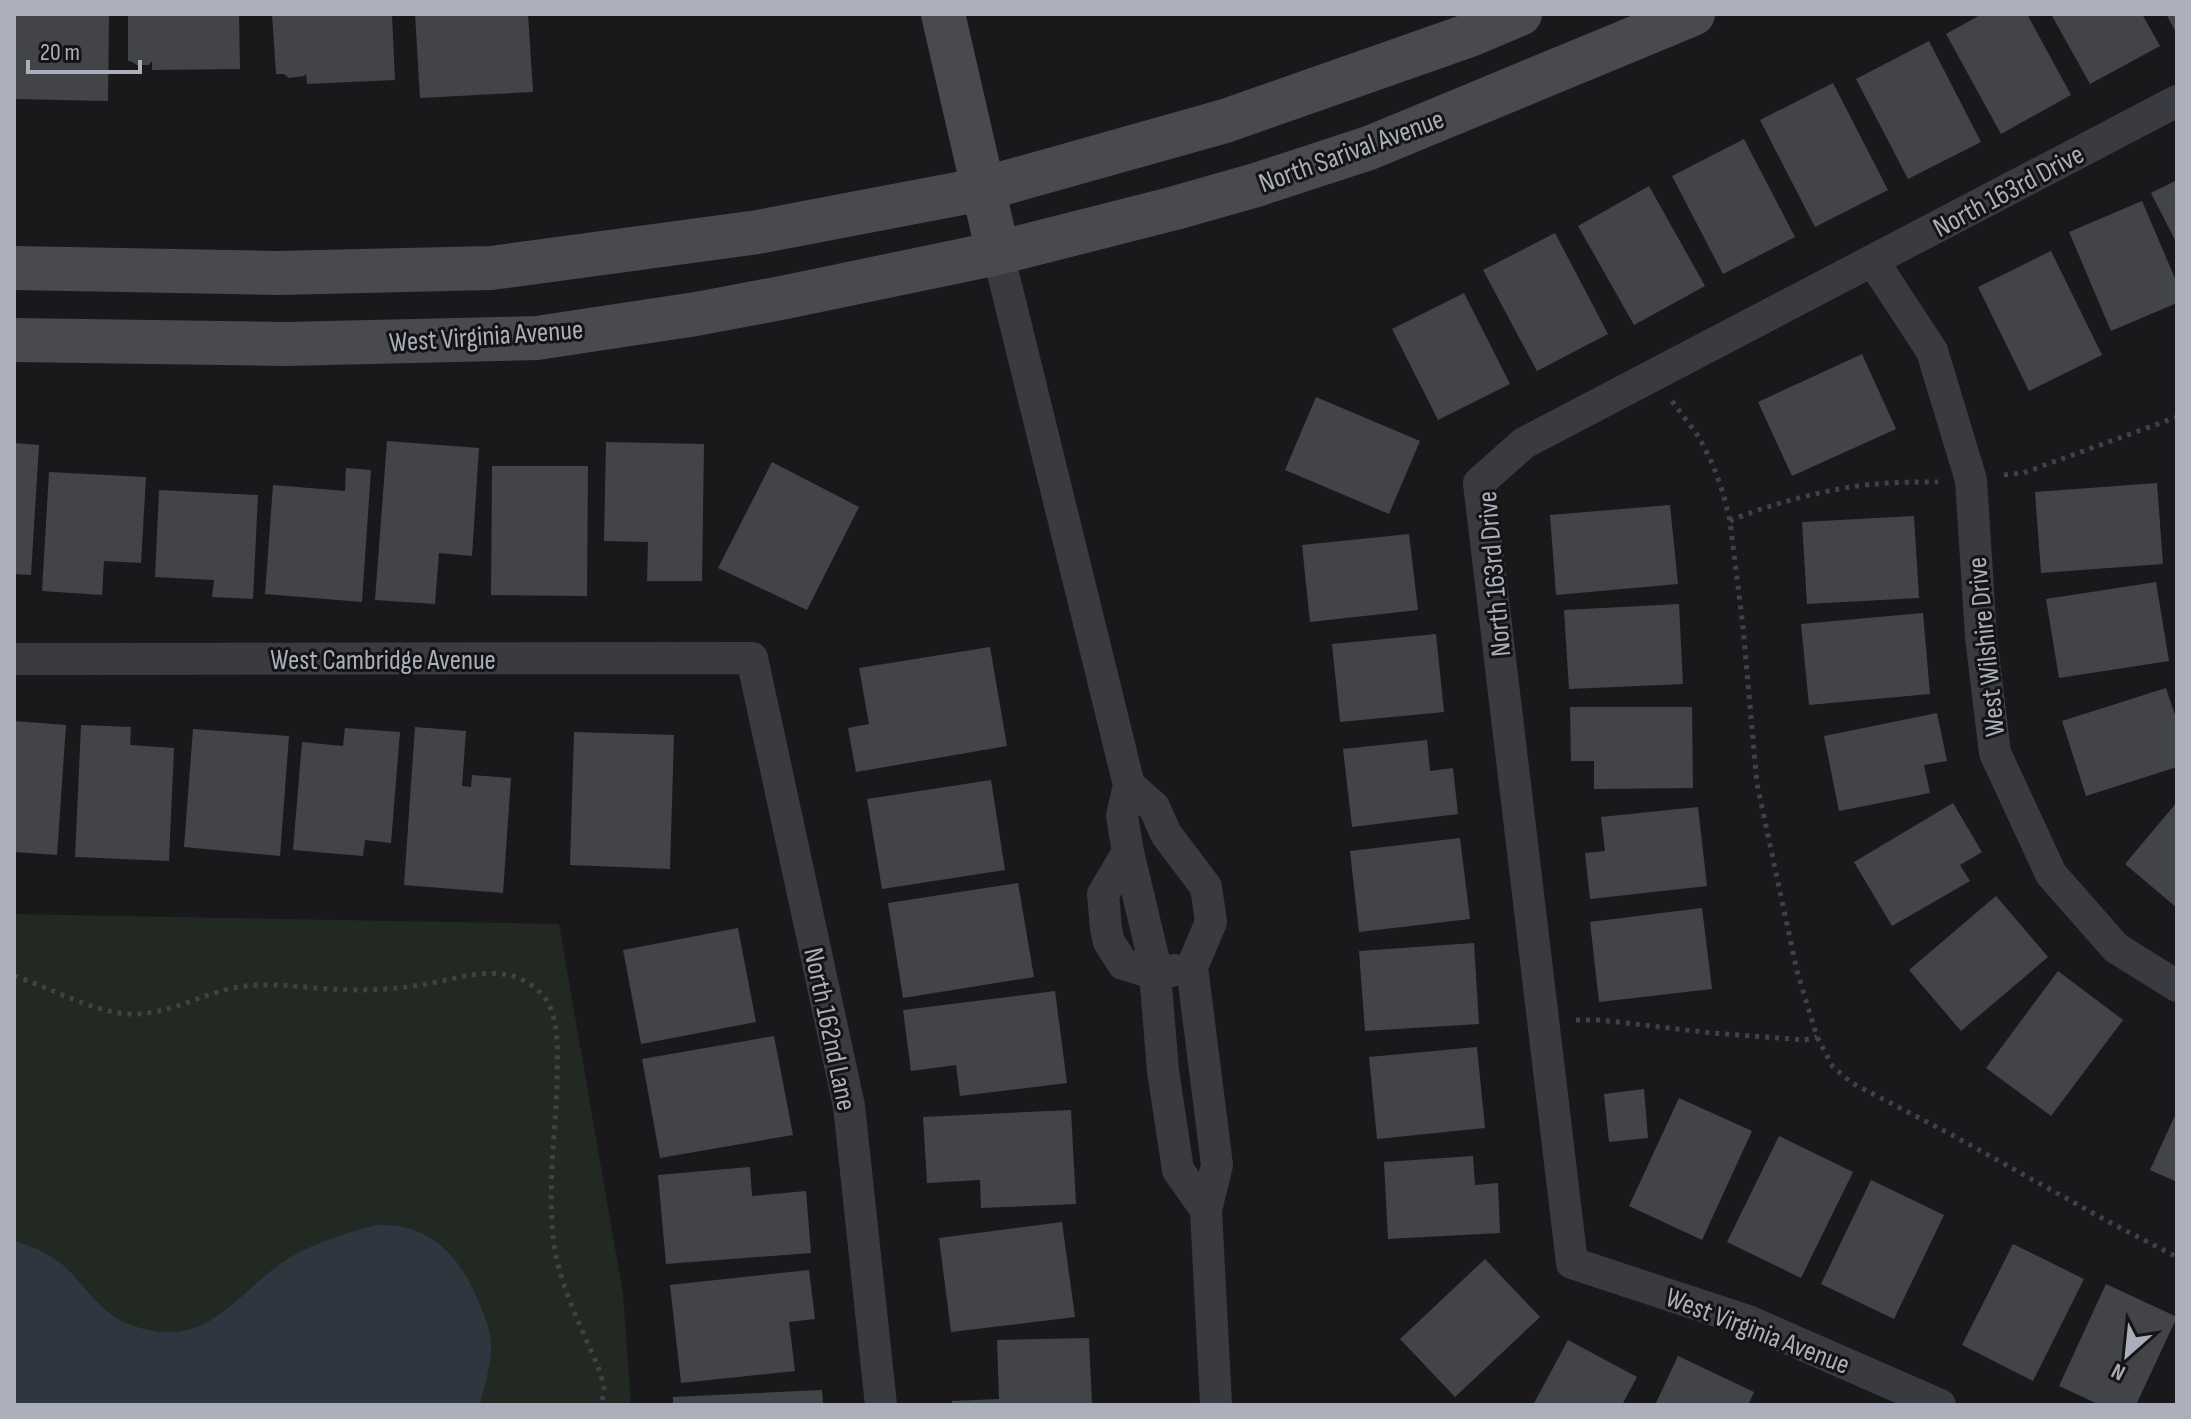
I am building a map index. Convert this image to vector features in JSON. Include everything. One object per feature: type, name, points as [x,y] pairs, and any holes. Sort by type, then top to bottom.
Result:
[{"type":"main road","points":[[943,14],[998,253]]},
{"type":"main road","points":[[14,268],[277,273],[491,268],[758,232],[983,189],[1225,121],[1470,35],[1520,14]]},
{"type":"main road","name":"North Sarival Avenue","points":[[998,253],[1229,193],[1369,148],[1693,14]]},
{"type":"main road","name":"West Virginia Avenue","points":[[14,340],[285,344],[537,338],[696,314],[998,253]]},
{"type":"street","name":"North 163rd Drive","points":[[1572,1263],[1479,483],[1524,443],[2177,101]]},
{"type":"street","points":[[998,253],[1129,785],[1122,816],[1128,852],[1103,894],[1109,942],[1123,964],[1156,974],[1192,967]]},
{"type":"street","name":"West Wilshire Drive","points":[[1873,261],[1932,351],[1971,480],[1981,637],[1995,753],[2051,874],[2116,948],[2177,986]]},
{"type":"street","name":"West Cambridge Avenue","points":[[14,659],[752,658]]},
{"type":"street","name":"North 162nd Lane","points":[[752,658],[849,1106],[881,1405]]},
{"type":"street","points":[[1129,785],[1154,807],[1166,834],[1206,887],[1211,922],[1192,967],[1217,1165],[1206,1210],[1216,1405]]},
{"type":"street","points":[[1156,974],[1163,1071],[1178,1170],[1206,1210]]},
{"type":"street","points":[[1163,1071],[1203,1065]]},
{"type":"street","name":"West Virginia Avenue","points":[[1572,1263],[1748,1321],[1940,1405]]},
{"type":"path","points":[[1653,376],[1704,446],[1723,493],[1730,521],[1743,627],[1757,784],[1797,971],[1817,1037],[1833,1067],[1852,1083],[2177,1257]]},
{"type":"path","points":[[1730,521],[1782,503],[1873,484],[1971,480],[2023,473],[2177,417]]},
{"type":"path","points":[[14,976],[111,1012],[129,1014],[163,1011],[235,987],[256,984],[377,989],[493,973],[523,979],[533,986],[544,996],[556,1027],[558,1057],[552,1170],[553,1240],[567,1291],[600,1372],[604,1387],[602,1405]]},
{"type":"path","points":[[1543,1024],[1600,1020],[1769,1038],[1805,1040],[1817,1037]]},
{"type":"shaded area","points":[[14,914],[559,924],[623,1294],[631,1405],[14,1405]]},
{"type":"shaded area","points":[[377,1225],[411,1229],[425,1235],[438,1243],[460,1266],[486,1319],[491,1344],[480,1405],[14,1405],[14,1241],[40,1250],[57,1261],[102,1307],[120,1320],[158,1332],[181,1331],[201,1325],[220,1314],[291,1257],[333,1238]]},
{"type":"building","points":[[14,14],[109,14],[108,101],[14,99]]},
{"type":"building","points":[[128,14],[239,14],[240,69],[152,70],[152,61],[149,65],[136,65],[128,61]]},
{"type":"building","points":[[272,14],[392,14],[395,80],[307,84],[306,74],[289,78],[276,74]]},
{"type":"building","points":[[415,14],[528,14],[533,92],[420,98]]},
{"type":"building","points":[[1982,14],[2027,14],[2071,95],[2001,134],[1946,34]]},
{"type":"building","points":[[2051,14],[2142,14],[2160,46],[2090,84]]},
{"type":"building","points":[[2166,14],[2177,14],[2177,34]]},
{"type":"building","points":[[1929,41],[1981,142],[1908,179],[1856,79]]},
{"type":"building","points":[[1833,83],[1888,190],[1815,227],[1760,120]]},
{"type":"building","points":[[1744,139],[1795,237],[1723,274],[1672,176]]},
{"type":"building","points":[[2177,180],[2177,244],[2151,193]]},
{"type":"building","points":[[1649,186],[1705,286],[1634,325],[1578,226]]},
{"type":"building","points":[[2142,201],[2177,283],[2177,303],[2111,331],[2069,232]]},
{"type":"building","points":[[1555,233],[1608,334],[1537,371],[1483,270]]},
{"type":"building","points":[[2051,251],[2102,355],[2029,391],[1978,287]]},
{"type":"building","points":[[1464,293],[1510,384],[1438,420],[1392,329]]},
{"type":"building","points":[[1862,354],[1896,429],[1792,476],[1758,402]]},
{"type":"building","points":[[1316,397],[1420,441],[1389,514],[1285,470]]},
{"type":"building","points":[[387,441],[479,448],[472,556],[439,553],[435,604],[375,600]]},
{"type":"building","points":[[606,442],[704,444],[702,581],[647,581],[648,542],[604,541]]},
{"type":"building","points":[[14,443],[39,445],[31,575],[14,574]]},
{"type":"building","points":[[772,462],[859,507],[807,610],[718,568]]},
{"type":"building","points":[[492,466],[588,466],[587,596],[491,595]]},
{"type":"building","points":[[346,468],[371,470],[362,602],[265,594],[273,485],[345,491]]},
{"type":"building","points":[[49,472],[146,477],[141,563],[104,561],[102,595],[42,591]]},
{"type":"building","points":[[2157,483],[2163,564],[2041,573],[2035,492]]},
{"type":"building","points":[[159,490],[258,495],[253,599],[212,597],[214,580],[155,577]]},
{"type":"building","points":[[1670,505],[1678,584],[1556,595],[1550,515]]},
{"type":"building","points":[[1914,516],[1919,598],[1807,604],[1802,522]]},
{"type":"building","points":[[1409,534],[1418,610],[1310,622],[1302,545]]},
{"type":"building","points":[[2156,582],[2169,661],[2059,678],[2046,599]]},
{"type":"building","points":[[1679,604],[1683,684],[1569,689],[1564,610]]},
{"type":"building","points":[[1923,613],[1930,694],[1809,705],[1801,624]]},
{"type":"building","points":[[1436,634],[1444,712],[1340,722],[1332,644]]},
{"type":"building","points":[[990,647],[1007,746],[856,772],[848,728],[869,724],[859,668]]},
{"type":"building","points":[[2166,688],[2177,721],[2177,767],[2086,796],[2062,721]]},
{"type":"building","points":[[1570,707],[1692,707],[1693,788],[1594,789],[1594,761],[1571,761]]},
{"type":"building","points":[[1937,713],[1947,761],[1924,765],[1930,793],[1839,811],[1824,736]]},
{"type":"building","points":[[14,721],[66,725],[57,855],[14,852]]},
{"type":"building","points":[[81,725],[131,727],[130,745],[174,748],[169,861],[75,857]]},
{"type":"building","points":[[415,727],[466,731],[462,786],[471,787],[472,775],[511,778],[503,893],[404,885]]},
{"type":"building","points":[[345,728],[400,732],[391,843],[365,840],[363,856],[293,850],[302,742],[343,746]]},
{"type":"building","points":[[193,729],[289,736],[280,856],[184,847]]},
{"type":"building","points":[[574,732],[674,735],[670,869],[570,865]]},
{"type":"building","points":[[1427,740],[1430,771],[1453,768],[1458,814],[1352,827],[1343,749]]},
{"type":"building","points":[[991,780],[1005,870],[882,889],[867,799]]},
{"type":"building","points":[[2177,802],[2177,908],[2125,864]]},
{"type":"building","points":[[1953,803],[1982,852],[1960,865],[1970,881],[1892,926],[1854,862]]},
{"type":"building","points":[[1698,807],[1707,886],[1590,899],[1585,853],[1605,851],[1601,817]]},
{"type":"building","points":[[1460,838],[1470,919],[1359,932],[1350,851]]},
{"type":"building","points":[[1018,883],[1034,977],[903,998],[888,903]]},
{"type":"building","points":[[1996,896],[2048,957],[1961,1031],[1909,970]]},
{"type":"building","points":[[1702,908],[1712,989],[1599,1002],[1590,922]]},
{"type":"building","points":[[738,928],[756,1022],[641,1044],[623,950]]},
{"type":"building","points":[[1474,943],[1479,1024],[1365,1031],[1359,951]]},
{"type":"building","points":[[2058,971],[2123,1020],[2051,1116],[1986,1068]]},
{"type":"building","points":[[1055,991],[1067,1083],[960,1096],[956,1065],[911,1071],[903,1010]]},
{"type":"building","points":[[774,1036],[793,1135],[660,1158],[642,1059]]},
{"type":"building","points":[[1477,1047],[1485,1128],[1377,1139],[1369,1057]]},
{"type":"building","points":[[1644,1089],[1648,1138],[1609,1142],[1604,1094]]},
{"type":"building","points":[[1679,1098],[1752,1131],[1702,1240],[1629,1206]]},
{"type":"building","points":[[1071,1110],[1076,1204],[981,1208],[980,1180],[927,1183],[923,1117]]},
{"type":"building","points":[[2177,1111],[2177,1182],[2150,1170]]},
{"type":"building","points":[[1779,1136],[1853,1172],[1801,1278],[1727,1242]]},
{"type":"building","points":[[1473,1156],[1475,1185],[1498,1183],[1500,1233],[1388,1239],[1384,1162]]},
{"type":"building","points":[[750,1167],[752,1196],[806,1191],[811,1253],[666,1264],[658,1175]]},
{"type":"building","points":[[1871,1180],[1944,1215],[1894,1319],[1821,1284]]},
{"type":"building","points":[[1062,1222],[1075,1317],[951,1332],[939,1238]]},
{"type":"building","points":[[2013,1244],[2084,1279],[2033,1381],[1962,1345]]},
{"type":"building","points":[[1485,1259],[1540,1317],[1455,1397],[1400,1339]]},
{"type":"building","points":[[809,1270],[815,1319],[789,1322],[795,1371],[681,1383],[670,1285]]},
{"type":"building","points":[[2106,1284],[2177,1317],[2136,1405],[2100,1405],[2059,1386]]},
{"type":"building","points":[[1089,1338],[1092,1405],[952,1405],[952,1401],[999,1399],[997,1340]]},
{"type":"building","points":[[1568,1340],[1637,1377],[1622,1405],[1533,1405]]},
{"type":"building","points":[[1678,1356],[1754,1392],[1748,1405],[1655,1405]]},
{"type":"building","points":[[822,1390],[823,1405],[673,1405],[673,1397]]}]
